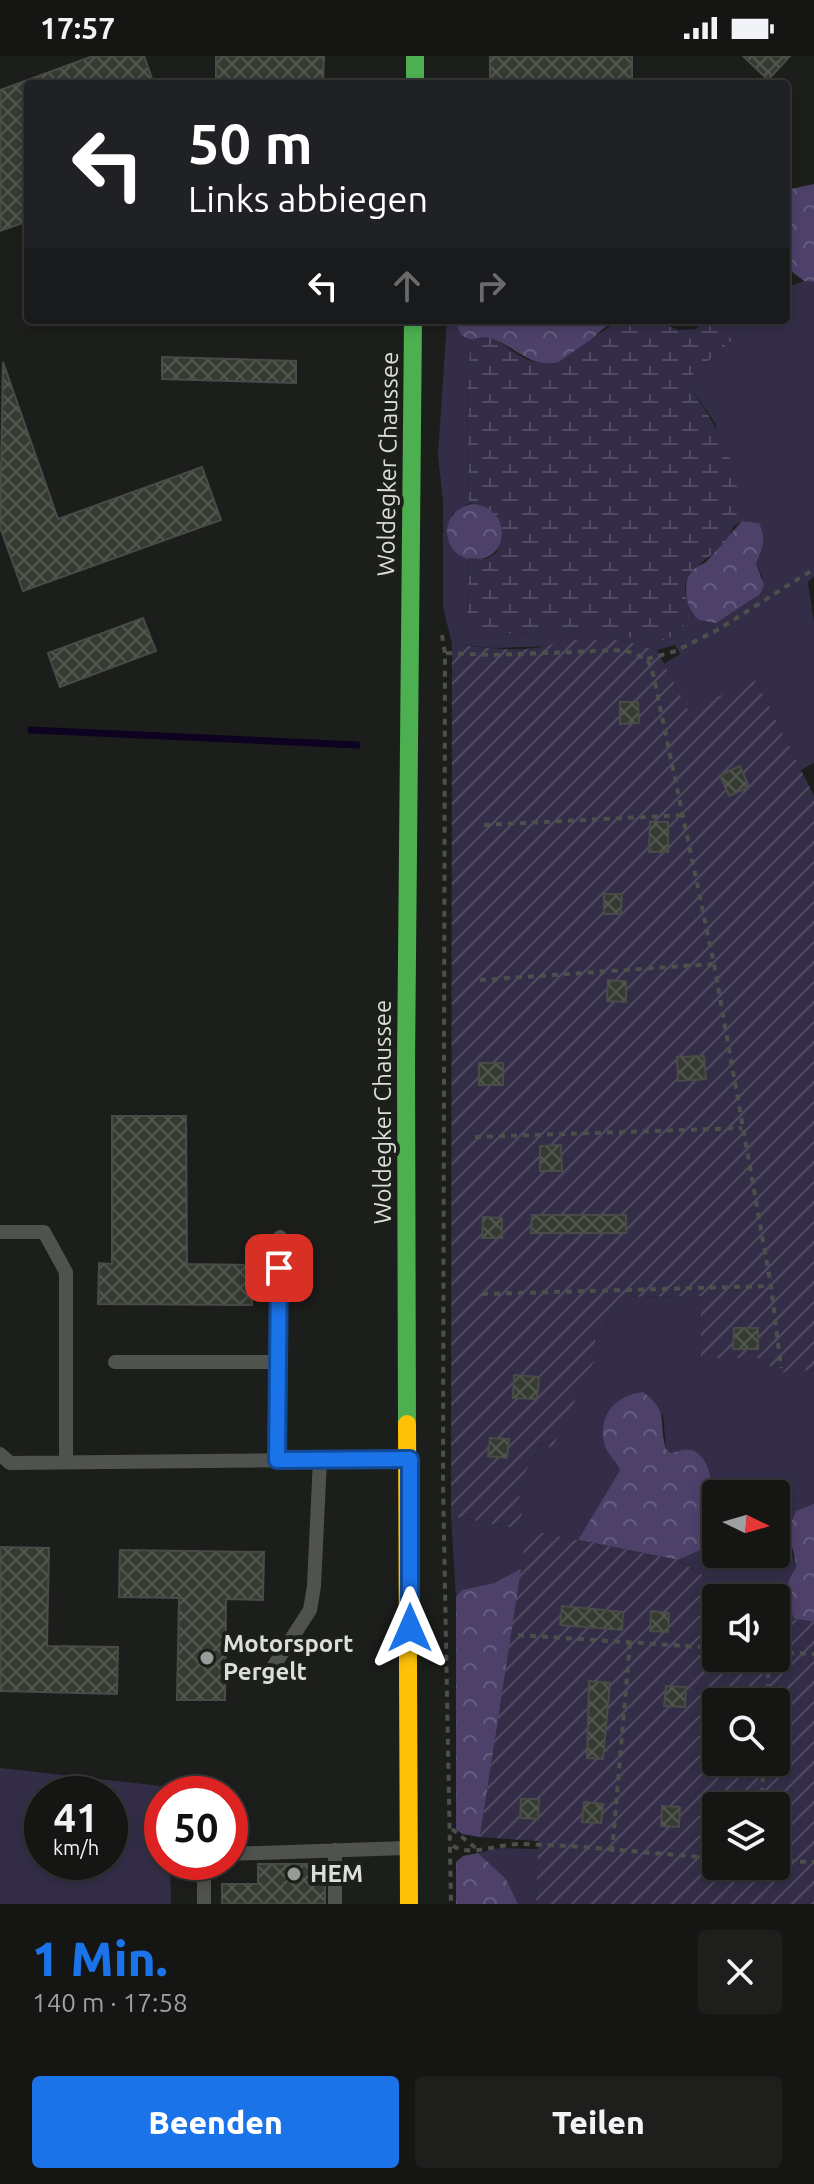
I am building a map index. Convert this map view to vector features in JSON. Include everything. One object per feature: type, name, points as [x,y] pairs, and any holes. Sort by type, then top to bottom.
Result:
[{"type":"main road","points":[[415,56],[415,80]]},
{"type":"main road","name":"Woldegker Chaussee","points":[[409,1904],[410,1459],[406,1080],[413,324]]},
{"type":"lane","points":[[0,1232],[44,1232],[66,1272],[66,1462]]},
{"type":"lane","points":[[277,1460],[280,1237]]},
{"type":"lane","points":[[115,1362],[278,1362]]},
{"type":"lane","points":[[0,1454],[10,1463],[410,1459]]},
{"type":"lane","points":[[266,1678],[310,1610],[314,1586],[320,1459]]},
{"type":"lane","points":[[248,1853],[409,1848]]},
{"type":"lane","points":[[335,1850],[335,1904]]},
{"type":"lane","points":[[204,1880],[204,1904]]},
{"type":"path","points":[[410,651],[492,655],[624,650],[647,659],[676,651],[719,629],[814,569]]},
{"type":"path","points":[[440,629],[445,653],[443,1484],[453,1846],[451,1904]]},
{"type":"path","points":[[647,659],[652,669],[685,815],[714,964],[771,1286],[781,1368]]},
{"type":"path","points":[[484,825],[685,815]]},
{"type":"path","points":[[480,980],[714,964]]},
{"type":"path","points":[[475,1137],[742,1128]]},
{"type":"path","points":[[482,1294],[771,1286]]},
{"type":"path","points":[[518,1635],[702,1647]]},
{"type":"path","points":[[612,1852],[630,1642]]},
{"type":"path","points":[[790,1653],[814,1654]]},
{"type":"path","points":[[452,1829],[477,1849]]},
{"type":"path","points":[[452,1860],[462,1851],[499,1844],[702,1857]]},
{"type":"path","points":[[453,1846],[462,1851]]},
{"type":"path","points":[[790,1861],[814,1862]]},
{"type":"green space","points":[[814,184],[814,282],[804,281],[790,270],[790,189]]},
{"type":"green space","points":[[804,281],[814,282],[814,576],[808,582],[814,622],[814,763],[801,770],[756,680],[688,711],[664,664],[680,654],[675,645],[657,650],[623,640],[562,640],[552,646],[494,648],[452,644],[443,607],[443,501],[438,455],[447,324],[455,324],[462,336],[472,340],[467,373],[469,503],[452,514],[460,556],[469,558],[467,621],[471,632],[480,635],[568,630],[661,641],[674,636],[693,615],[705,622],[763,578],[756,563],[763,543],[759,523],[742,521],[733,527],[737,502],[715,423],[686,381],[750,324],[790,324],[790,286]]},
{"type":"green space","points":[[455,324],[612,324],[570,356],[547,364],[494,340],[472,340],[462,336]]},
{"type":"green space","points":[[613,324],[663,324],[679,330],[695,329],[702,324],[750,324],[686,381],[726,449],[737,486],[738,506],[727,538],[690,574],[686,598],[693,615],[674,636],[661,641],[568,630],[480,635],[471,632],[467,621],[469,558],[486,559],[496,553],[502,535],[499,519],[494,513],[469,503],[467,373],[472,340],[487,337],[528,360],[557,363]]},
{"type":"green space","points":[[475,504],[495,512],[503,532],[495,552],[475,560],[455,552],[447,532],[455,512]]},
{"type":"green space","points":[[742,521],[759,523],[763,534],[761,553],[756,563],[764,585],[760,594],[716,623],[699,620],[690,610],[686,597],[689,571],[706,562]]},
{"type":"green space","points":[[562,640],[623,640],[657,650],[688,710],[756,680],[814,796],[814,1370],[772,1373],[767,1358],[701,1358],[701,1296],[620,1297],[609,1314],[606,1329],[595,1336],[595,1359],[552,1448],[541,1443],[518,1486],[522,1512],[519,1529],[451,1516],[452,644],[522,649]]},
{"type":"green space","points":[[701,1296],[701,1358],[767,1358],[772,1373],[814,1370],[814,1504],[796,1512],[790,1533],[790,1480],[711,1480],[704,1459],[696,1452],[671,1453],[666,1449],[663,1414],[608,1450],[620,1470],[578,1540],[528,1531],[522,1568],[494,1583],[463,1590],[456,1597],[451,1516],[519,1529],[522,1512],[518,1486],[541,1443],[551,1447],[595,1359],[594,1336],[606,1329],[609,1314],[620,1297]]},
{"type":"green space","points":[[643,1392],[657,1406],[662,1418],[666,1449],[671,1453],[696,1452],[709,1470],[711,1480],[702,1480],[702,1549],[678,1560],[578,1540],[620,1470],[605,1446],[603,1432],[607,1414],[618,1401]]},
{"type":"green space","points":[[814,1504],[814,1622],[794,1619],[790,1605],[789,1580],[796,1568],[790,1528],[796,1511]]},
{"type":"green space","points":[[527,1530],[678,1560],[717,1584],[702,1584],[702,1672],[790,1672],[790,1619],[814,1622],[814,1904],[536,1904],[538,1841],[480,1837]]},
{"type":"green space","points":[[790,1547],[796,1568],[789,1584],[717,1584],[678,1560],[702,1549],[702,1568],[790,1568]]},
{"type":"green space","points":[[522,1568],[480,1837],[462,1834],[456,1829],[456,1597],[462,1590],[494,1583]]},
{"type":"green space","points":[[0,1768],[72,1776],[24,1776],[24,1880],[128,1880],[128,1782],[144,1784],[144,1880],[170,1880],[171,1904],[0,1904]]},
{"type":"green space","points":[[500,1848],[538,1849],[536,1904],[518,1904],[506,1879],[478,1853]]},
{"type":"green space","points":[[478,1853],[506,1879],[518,1904],[456,1904],[456,1862],[463,1856]]},
{"type":"building","points":[[93,56],[144,56],[153,80],[27,80]]},
{"type":"building","points":[[216,56],[324,56],[323,80],[216,80]]},
{"type":"building","points":[[490,56],[632,56],[632,80],[490,80]]},
{"type":"building","points":[[743,56],[790,56],[768,80]]},
{"type":"building","points":[[24,81],[24,222],[0,231],[0,90]]},
{"type":"building","points":[[162,357],[296,361],[296,383],[162,379]]},
{"type":"building","points":[[3,362],[58,519],[202,467],[221,520],[23,591],[0,527]]},
{"type":"building","points":[[143,618],[156,651],[60,687],[48,653]]},
{"type":"building","points":[[620,702],[638,702],[639,723],[620,724]]},
{"type":"building","points":[[740,766],[749,787],[729,796],[720,775]]},
{"type":"building","points":[[650,822],[668,822],[668,852],[649,852]]},
{"type":"building","points":[[604,894],[622,894],[621,914],[604,914]]},
{"type":"building","points":[[608,980],[626,981],[626,1002],[607,1001]]},
{"type":"building","points":[[704,1056],[706,1079],[678,1081],[677,1057]]},
{"type":"building","points":[[479,1063],[503,1063],[503,1085],[479,1085]]},
{"type":"building","points":[[112,1116],[186,1116],[187,1264],[252,1265],[252,1305],[98,1304],[99,1263],[112,1264]]},
{"type":"building","points":[[561,1145],[562,1171],[540,1171],[540,1146]]},
{"type":"building","points":[[532,1215],[626,1215],[626,1233],[531,1233]]},
{"type":"building","points":[[483,1217],[502,1218],[502,1238],[482,1238]]},
{"type":"building","points":[[734,1328],[758,1328],[758,1349],[733,1349]]},
{"type":"building","points":[[514,1375],[539,1377],[537,1399],[513,1398]]},
{"type":"building","points":[[490,1438],[509,1439],[507,1458],[488,1456]]},
{"type":"building","points":[[0,1547],[49,1548],[47,1646],[118,1647],[117,1694],[0,1691]]},
{"type":"building","points":[[120,1550],[264,1552],[263,1600],[226,1599],[225,1700],[177,1700],[179,1598],[119,1597]]},
{"type":"building","points":[[562,1606],[623,1612],[622,1630],[560,1625]]},
{"type":"building","points":[[651,1611],[669,1613],[668,1632],[650,1631]]},
{"type":"building","points":[[589,1681],[610,1683],[603,1759],[587,1758]]},
{"type":"building","points":[[666,1686],[686,1687],[685,1707],[664,1706]]},
{"type":"building","points":[[521,1799],[539,1799],[538,1819],[520,1818]]},
{"type":"building","points":[[584,1802],[603,1804],[601,1823],[582,1822]]},
{"type":"building","points":[[662,1806],[680,1807],[679,1827],[661,1826]]},
{"type":"building","name":"HEM","points":[[258,1864],[325,1864],[325,1904],[222,1904],[222,1884],[258,1884]]},
{"type":"waterway","points":[[31,730],[357,745]]},
{"type":"traffic: fast","points":[[415,56],[415,80]]},
{"type":"traffic: fast","points":[[407,1424],[406,1064],[413,324]]},
{"type":"traffic: slow","points":[[407,1424],[409,1904]]},
{"type":"place","name":"Motorsport Pergelt","points":[[207,1658]]},
{"type":"place","name":"HEM","points":[[294,1874]]},
{"type":"route","points":[[279,1268],[277,1460],[410,1459],[410,1628]]}]
